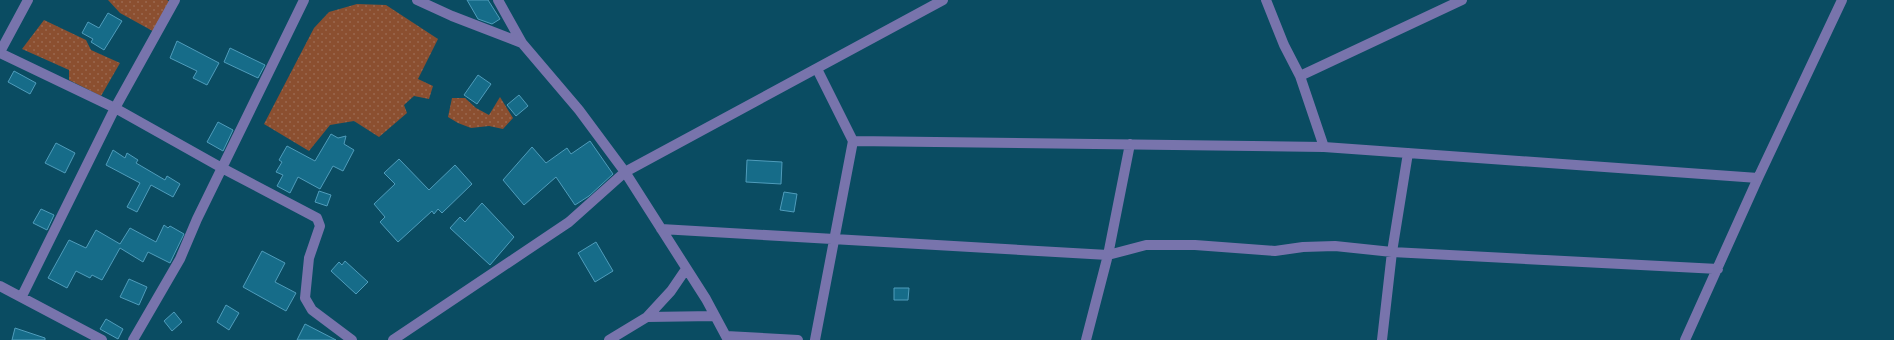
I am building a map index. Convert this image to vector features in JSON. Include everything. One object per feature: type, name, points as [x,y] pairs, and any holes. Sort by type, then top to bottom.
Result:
[{"type":"street","points":[[28,0],[0,53],[115,108],[222,168],[317,218],[320,226],[309,258],[306,290],[307,304],[312,310],[352,340]]},
{"type":"street","points":[[22,296],[115,108],[175,0]]},
{"type":"street","points":[[133,340],[180,259],[197,219],[304,0]]},
{"type":"street","points":[[417,0],[452,16],[522,43]]},
{"type":"street","points":[[498,0],[522,43],[579,110],[625,172],[686,268],[727,338],[798,340]]},
{"type":"street","points":[[393,340],[569,222],[625,172],[942,0]]},
{"type":"street","points":[[1266,0],[1284,45],[1300,76],[1324,147]]},
{"type":"street","points":[[1300,76],[1462,0]]},
{"type":"street","points":[[1685,340],[1758,178],[1842,0]]},
{"type":"street","points":[[815,340],[853,141],[817,69]]},
{"type":"street","points":[[853,141],[1324,147],[1758,178]]},
{"type":"street","points":[[1086,340],[1108,255],[1130,144]]},
{"type":"street","points":[[1382,340],[1392,252],[1408,153]]},
{"type":"street","points":[[661,229],[1108,255],[1146,245],[1195,245],[1275,251],[1303,247],[1335,246],[1392,252],[1718,269]]},
{"type":"street","points":[[609,340],[647,317],[671,291],[686,268]]},
{"type":"street","points":[[0,286],[22,296],[78,329],[102,340]]},
{"type":"street","points":[[647,317],[715,316]]},
{"type":"shaded area","points":[[108,0],[167,0],[175,5],[158,34],[120,13]]},
{"type":"shaded area","points":[[357,4],[386,5],[438,39],[418,79],[433,86],[429,99],[414,96],[404,105],[407,113],[379,137],[354,121],[330,125],[309,151],[264,124],[314,28],[329,12]]},
{"type":"shaded area","points":[[44,20],[86,40],[91,50],[120,63],[101,96],[69,80],[69,70],[22,49]]},
{"type":"shaded area","points":[[500,97],[513,118],[503,129],[489,126],[471,128],[448,117],[452,98],[465,98],[476,108],[489,115]]},
{"type":"building","points":[[467,0],[488,0],[500,19],[492,24],[478,19]]},
{"type":"building","points":[[108,13],[122,21],[104,50],[91,42],[93,39],[82,33],[88,22],[99,28]]},
{"type":"building","points":[[177,41],[219,63],[207,85],[193,78],[197,71],[170,58]]},
{"type":"building","points":[[230,48],[265,65],[258,78],[224,62]]},
{"type":"building","points":[[14,71],[36,83],[30,94],[8,82]]},
{"type":"building","points":[[478,75],[491,84],[477,104],[464,95]]},
{"type":"building","points":[[519,95],[528,106],[516,116],[507,105]]},
{"type":"building","points":[[218,122],[233,130],[223,151],[207,142]]},
{"type":"building","points":[[331,134],[338,138],[346,136],[344,144],[354,150],[343,171],[333,166],[320,189],[298,177],[290,193],[277,186],[283,175],[276,172],[282,162],[279,160],[287,146],[315,161]]},
{"type":"building","points":[[590,141],[613,174],[589,196],[575,205],[556,177],[524,205],[503,180],[532,147],[546,163],[567,148],[571,154]]},
{"type":"building","points":[[56,143],[75,153],[65,173],[45,163]]},
{"type":"building","points":[[113,150],[125,158],[127,153],[138,160],[136,163],[165,180],[167,176],[180,184],[173,197],[151,185],[137,212],[127,207],[140,183],[106,165]]},
{"type":"building","points":[[399,159],[429,190],[455,165],[472,184],[442,213],[438,209],[434,214],[432,211],[398,242],[380,222],[385,217],[374,204],[395,184],[384,173]]},
{"type":"building","points":[[747,160],[782,162],[781,184],[746,182]]},
{"type":"building","points":[[319,191],[331,195],[327,206],[315,202]]},
{"type":"building","points":[[784,192],[797,194],[794,212],[780,210]]},
{"type":"building","points":[[482,203],[514,237],[490,265],[450,228],[460,217],[465,222]]},
{"type":"building","points":[[41,209],[54,215],[47,230],[33,223]]},
{"type":"building","points":[[164,225],[168,228],[170,226],[184,234],[170,263],[148,252],[143,262],[120,248],[102,280],[92,275],[90,278],[76,271],[67,288],[48,278],[69,240],[86,248],[96,230],[120,244],[130,228],[156,242]]},
{"type":"building","points":[[596,242],[613,271],[595,282],[578,253]]},
{"type":"building","points":[[262,251],[285,263],[275,282],[296,293],[286,311],[243,287]]},
{"type":"building","points":[[345,261],[368,282],[356,294],[331,271],[339,262],[342,265]]},
{"type":"building","points":[[129,279],[147,287],[139,305],[120,297]]},
{"type":"building","points":[[894,288],[909,288],[908,300],[894,300]]},
{"type":"building","points":[[226,305],[239,313],[229,330],[217,322]]},
{"type":"building","points":[[174,312],[182,322],[172,331],[164,321]]},
{"type":"building","points":[[106,319],[123,329],[118,339],[100,329]]},
{"type":"building","points":[[305,324],[336,340],[297,340]]},
{"type":"building","points":[[15,328],[45,338],[45,340],[12,340]]}]
